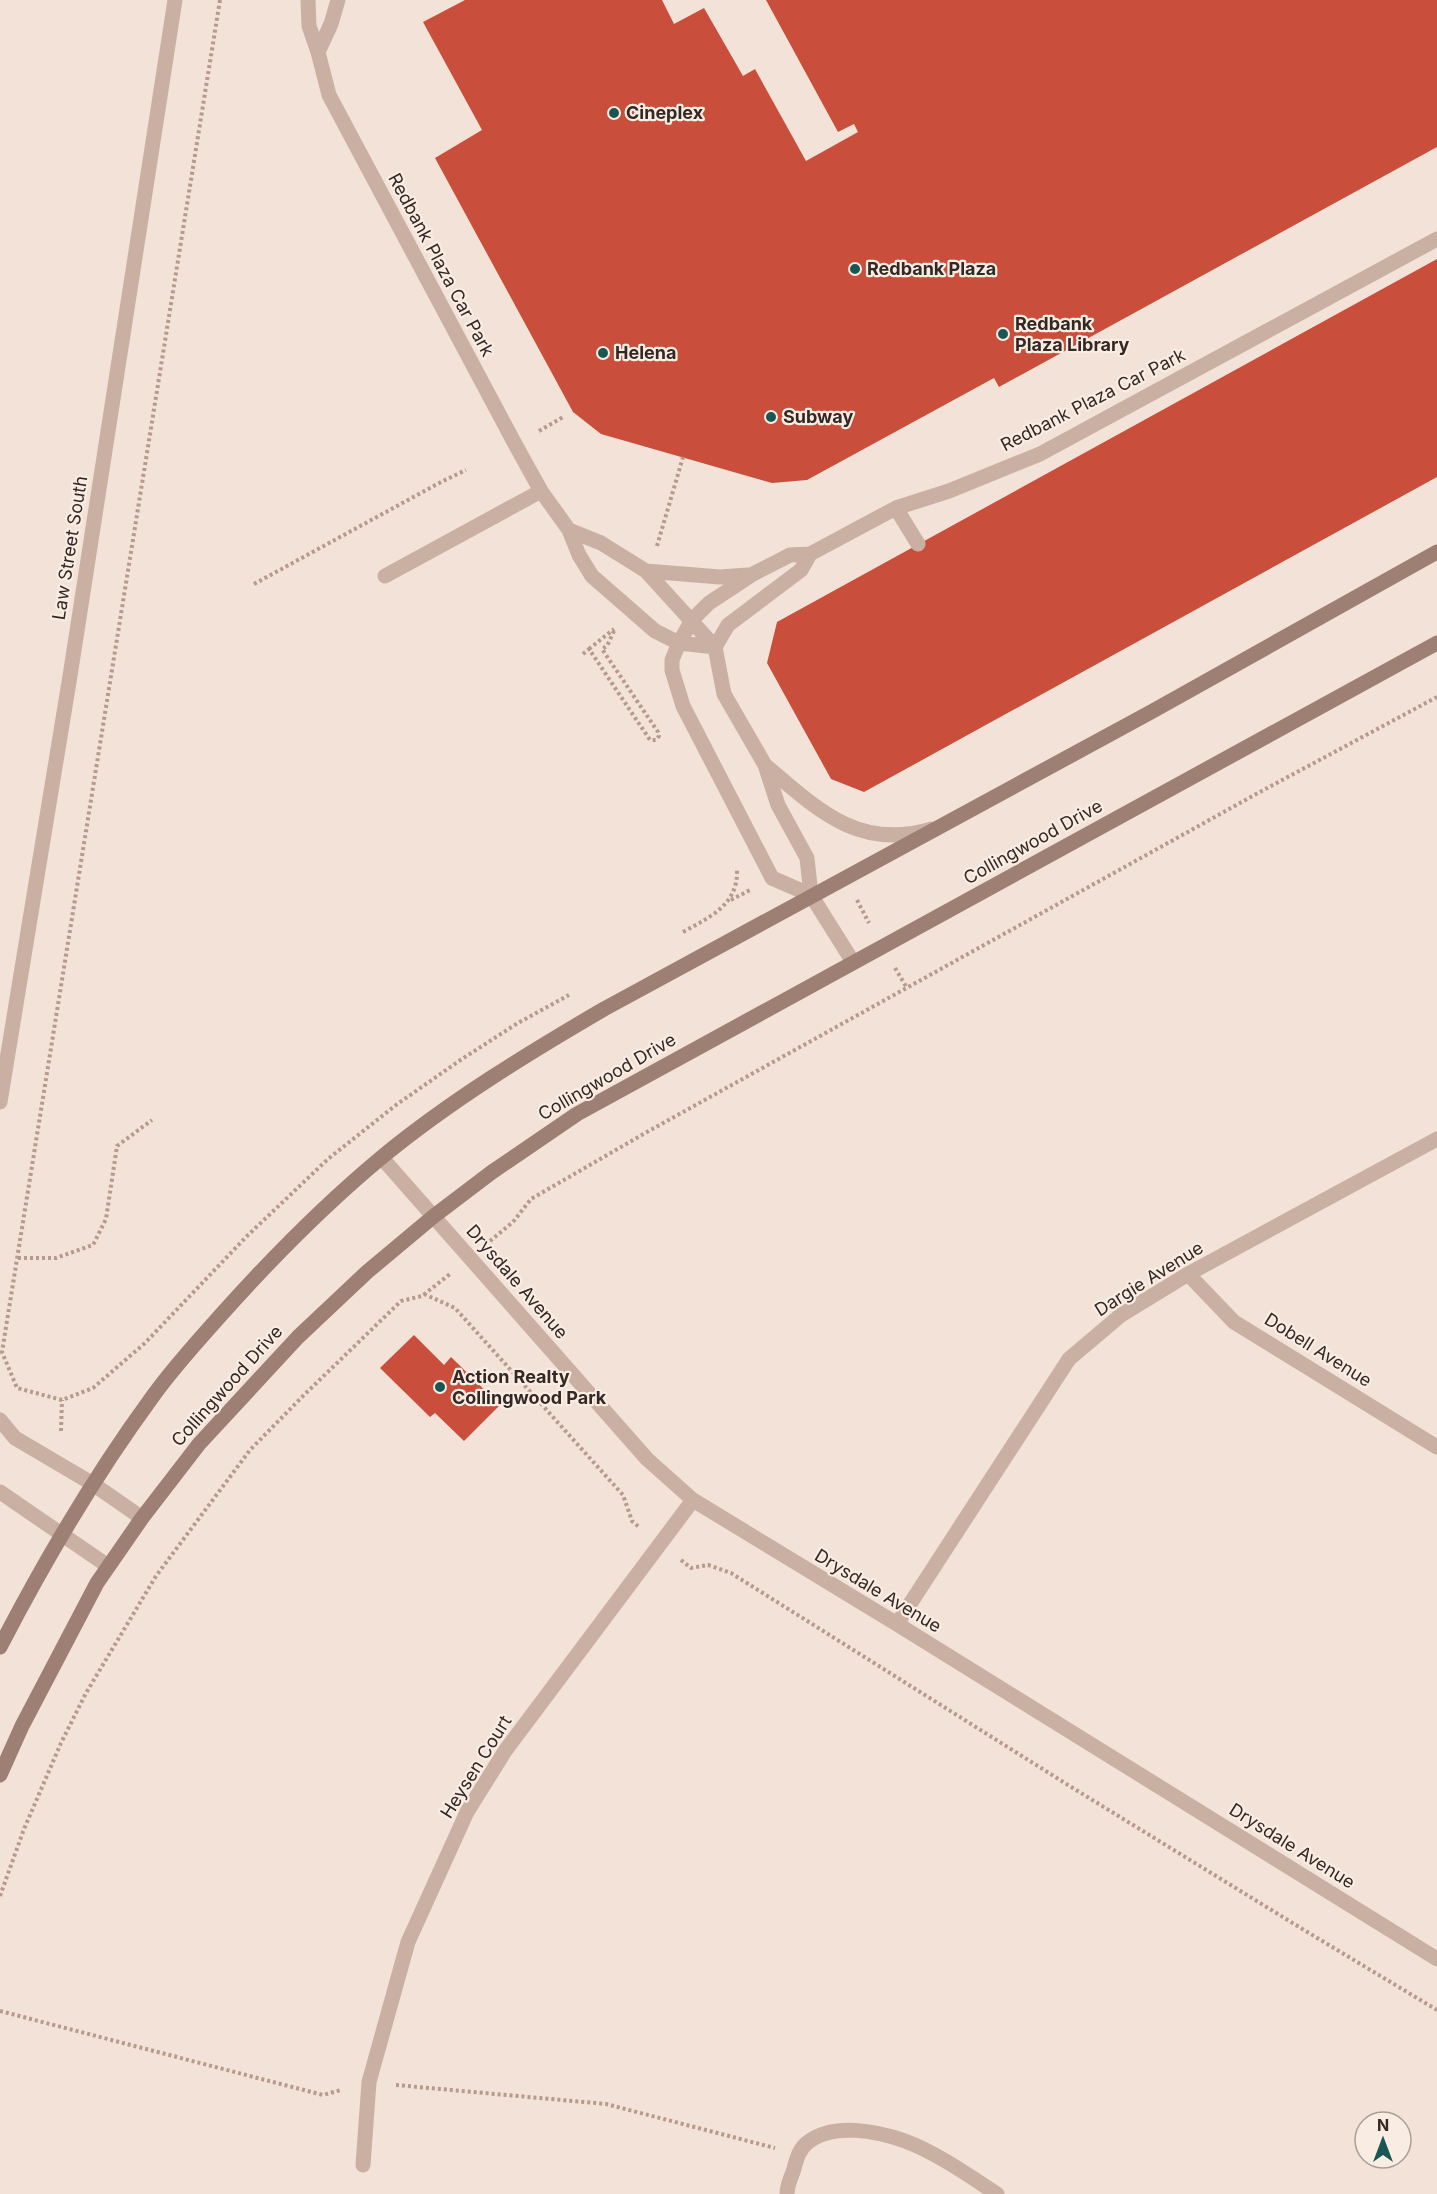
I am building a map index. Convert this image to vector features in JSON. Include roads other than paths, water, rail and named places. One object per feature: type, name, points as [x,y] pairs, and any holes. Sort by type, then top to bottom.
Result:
[{"type":"main road","points":[[0,1647],[62,1534],[93,1484],[154,1395],[197,1342],[278,1253],[382,1158],[438,1114],[539,1046],[811,895],[1151,712],[1437,552]]},
{"type":"main road","name":"Collingwood Drive","points":[[0,1775],[22,1726],[98,1582],[142,1518],[199,1444],[297,1337],[367,1272],[434,1216],[492,1172],[577,1114],[1437,643]]},
{"type":"street","name":"Law Street South","points":[[0,1102],[70,676],[175,0]]},
{"type":"street","name":"Redbank Plaza Car Park","points":[[308,0],[309,26],[329,95],[541,491],[569,530],[579,555],[592,576],[655,631],[679,643]]},
{"type":"street","points":[[318,52],[331,24],[338,0]]},
{"type":"street","name":"Redbank Plaza Car Park","points":[[811,895],[772,878],[696,736],[683,706],[672,670],[672,660],[692,620],[717,596],[790,555],[810,554],[897,508],[949,491],[1040,454],[1437,239]]},
{"type":"street","points":[[386,576],[541,491]]},
{"type":"street","points":[[897,508],[918,544]]},
{"type":"street","points":[[569,530],[601,543],[646,572],[715,647],[724,694],[765,765],[778,805],[807,858],[811,895],[853,962]]},
{"type":"street","points":[[715,647],[728,625],[801,570],[810,554]]},
{"type":"street","points":[[646,572],[720,577],[753,574]]},
{"type":"street","points":[[679,643],[715,647]]},
{"type":"street","points":[[765,765],[825,814],[853,828],[893,834],[917,833],[940,826]]},
{"type":"street","name":"Dargie Avenue","points":[[897,1624],[1069,1359],[1121,1315],[1188,1274],[1437,1139]]},
{"type":"street","name":"Drysdale Avenue","points":[[382,1158],[647,1459],[693,1500],[1437,1959]]},
{"type":"street","name":"Dobell Avenue","points":[[1188,1274],[1234,1322],[1437,1447]]},
{"type":"street","points":[[0,1420],[15,1438],[93,1484],[142,1518]]},
{"type":"street","points":[[0,1492],[108,1566]]},
{"type":"street","name":"Heysen Court","points":[[363,2165],[369,2082],[408,1942],[462,1822],[505,1751],[693,1500]]},
{"type":"street","points":[[787,2194],[799,2154],[806,2144],[820,2135],[840,2131],[869,2133],[905,2141],[948,2163],[997,2194]]},
{"type":"place","name":"Cineplex","points":[[614,113]]},
{"type":"place","name":"Redbank Plaza","points":[[855,269]]},
{"type":"place","name":"Redbank Plaza Library","points":[[1003,334]]},
{"type":"place","name":"Helena","points":[[603,353]]},
{"type":"place","name":"Subway","points":[[771,417]]},
{"type":"place","name":"Action Realty Collingwood Park","points":[[440,1387]]}]
